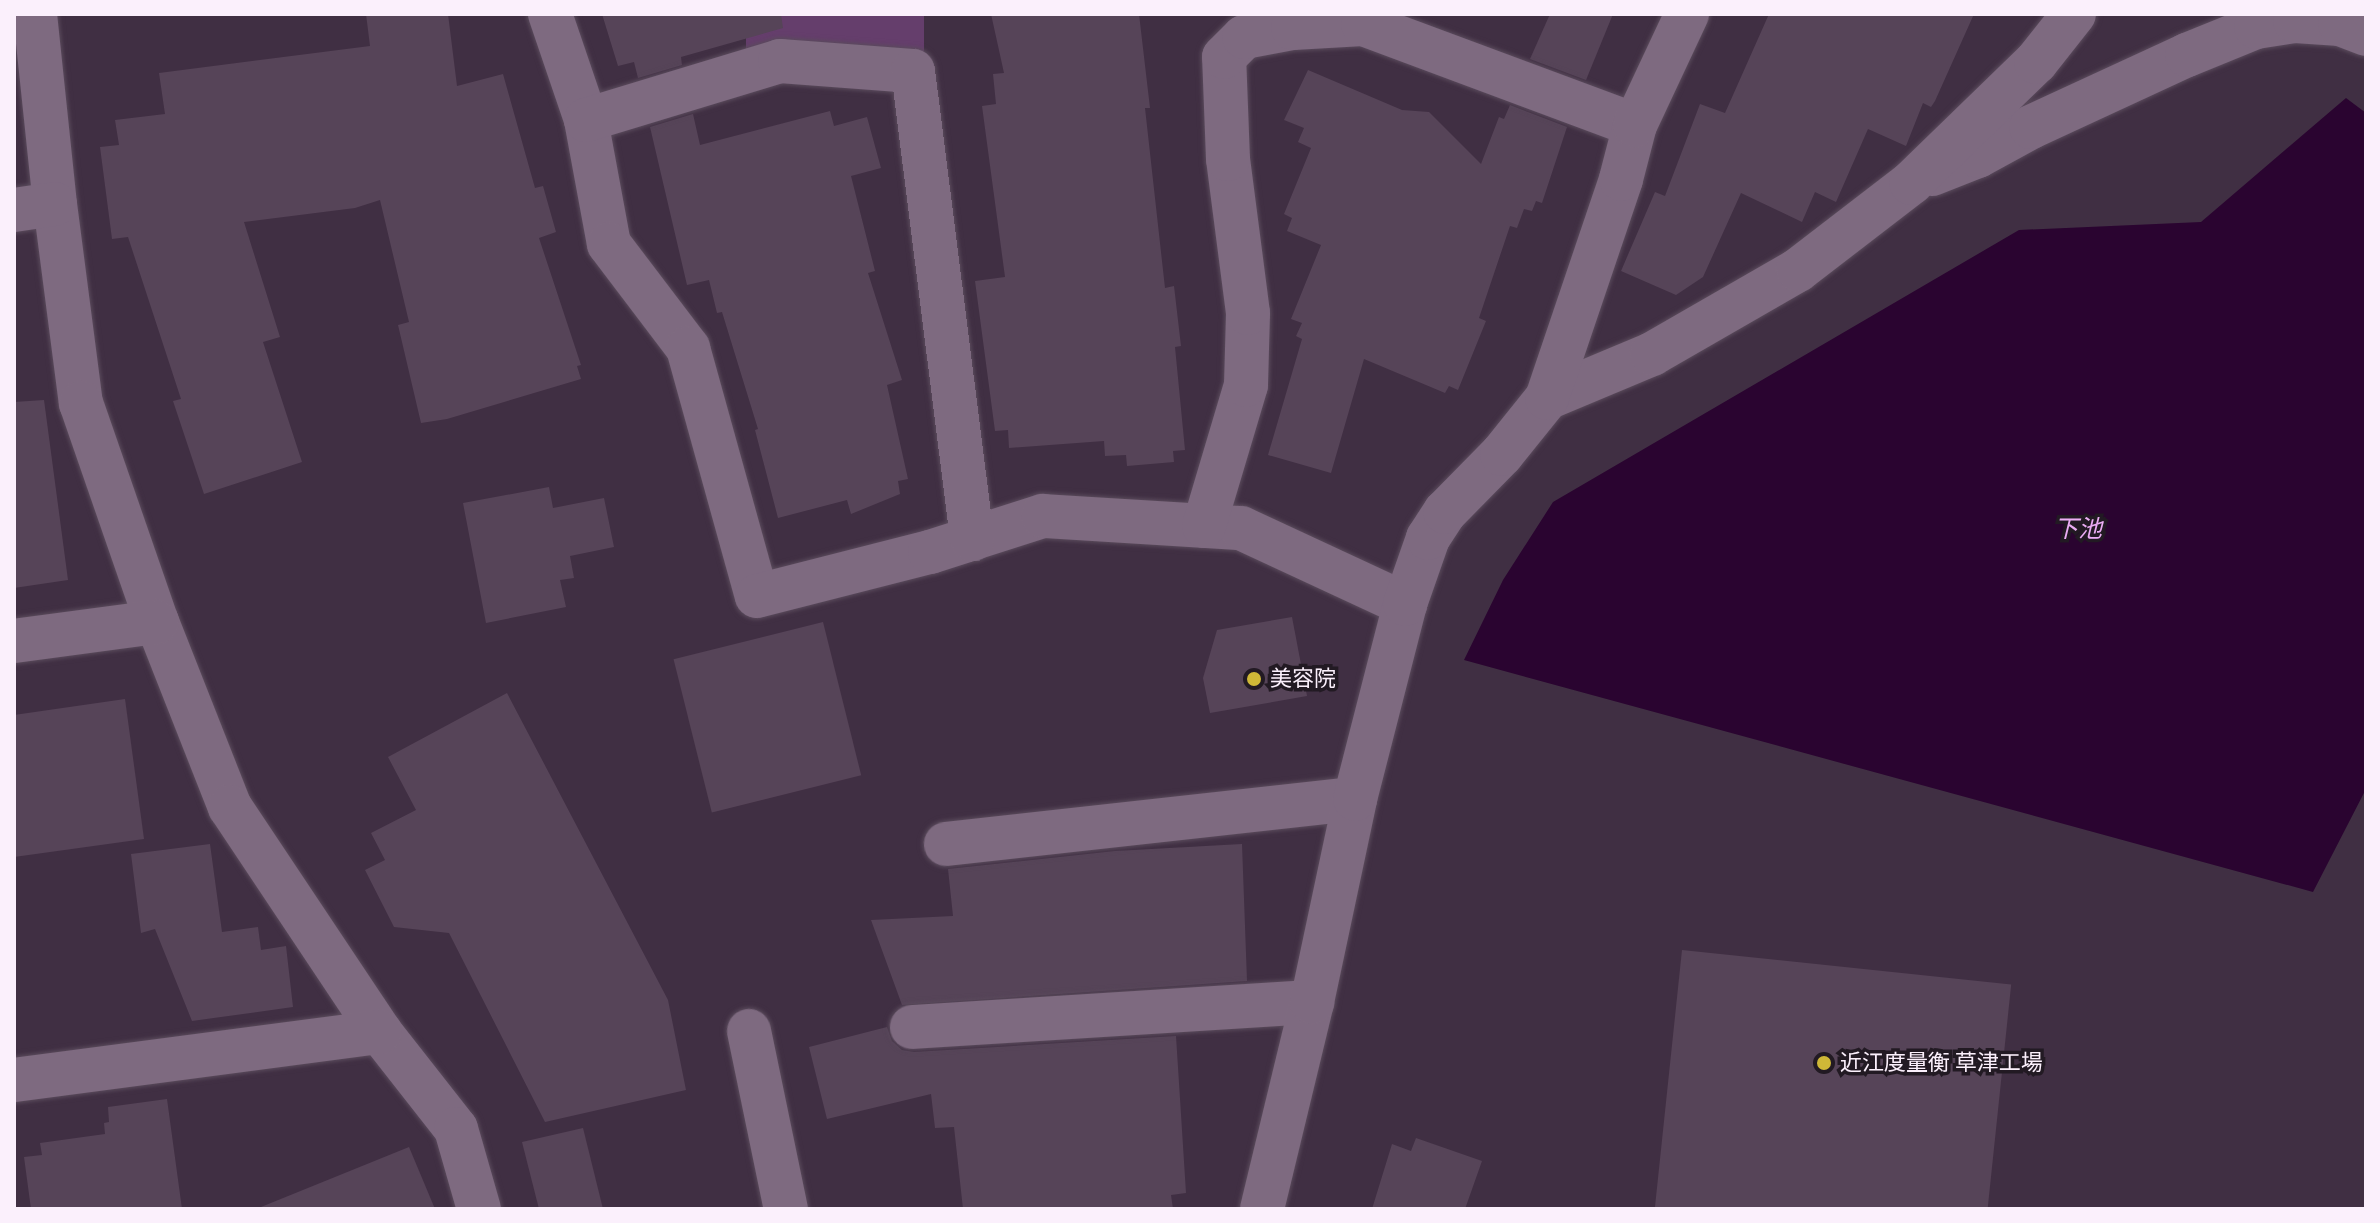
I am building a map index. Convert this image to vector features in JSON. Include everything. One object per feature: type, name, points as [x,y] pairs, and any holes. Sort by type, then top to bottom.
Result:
[{"type":"street","points":[[35,14],[34,207],[81,403],[157,622],[230,807],[380,1032],[456,1129],[479,1209]]},
{"type":"street","points":[[550,14],[586,120],[609,244],[688,348],[757,596],[972,539],[1043,516],[1241,528],[1405,604]]},
{"type":"street","points":[[1262,1209],[1312,1002],[1355,799],[1405,604],[1428,538],[1445,512],[1502,454],[1547,398],[1621,179],[1635,125],[1687,14]]},
{"type":"street","points":[[1547,398],[1652,354],[1798,270],[1911,183],[2036,62],[2074,14]]},
{"type":"street","points":[[1911,183],[1978,156],[2031,127],[2256,27],[2295,21],[2340,24],[2366,34]]},
{"type":"street","points":[[1204,526],[1246,385],[1248,313],[1228,159],[1224,57],[1244,37],[1293,28],[1363,24],[1635,125]]},
{"type":"street","points":[[586,120],[780,61],[913,71],[972,539]]},
{"type":"street","points":[[14,641],[157,622]]},
{"type":"street","points":[[946,844],[1355,799]]},
{"type":"street","points":[[912,1027],[1312,1002]]},
{"type":"street","points":[[749,1031],[786,1209]]},
{"type":"street","points":[[14,1080],[380,1032]]},
{"type":"shaded area","points":[[746,14],[924,14],[924,51],[746,51]]},
{"type":"water","name":"下池","points":[[2346,98],[2366,113],[2366,789],[2313,892],[1464,660],[1503,580],[1553,502],[2019,230],[2201,222]]},
{"type":"building","points":[[366,14],[448,14],[457,86],[503,74],[535,188],[543,186],[556,232],[539,238],[581,365],[577,366],[581,379],[447,419],[421,423],[398,325],[409,322],[380,200],[355,208],[244,222],[280,337],[263,342],[302,462],[204,494],[173,401],[181,399],[128,237],[112,239],[100,147],[119,145],[115,120],[165,114],[159,73],[370,46]]},
{"type":"building","points":[[602,14],[781,14],[783,28],[681,57],[682,65],[638,78],[634,62],[618,66]]},
{"type":"building","points":[[991,14],[1139,14],[1150,108],[1145,108],[1165,288],[1174,286],[1181,346],[1175,347],[1185,450],[1173,451],[1174,462],[1127,466],[1126,455],[1105,456],[1104,441],[1009,448],[1008,430],[995,431],[975,281],[1005,277],[982,106],[996,104],[993,74],[1004,73]]},
{"type":"building","points":[[1550,14],[1613,14],[1586,80],[1530,59]]},
{"type":"building","points":[[1769,14],[1974,14],[1935,101],[1931,107],[1923,103],[1906,146],[1868,129],[1836,202],[1815,192],[1802,222],[1741,193],[1703,277],[1676,295],[1621,271],[1655,192],[1665,196],[1700,104],[1725,113]]},
{"type":"building","points":[[1308,70],[1402,110],[1429,112],[1481,164],[1499,117],[1504,119],[1510,105],[1567,127],[1542,203],[1536,201],[1532,211],[1524,209],[1517,228],[1510,226],[1479,318],[1486,321],[1458,390],[1449,386],[1445,393],[1364,359],[1331,473],[1268,455],[1302,339],[1296,336],[1302,323],[1291,319],[1321,245],[1287,231],[1292,218],[1284,214],[1311,148],[1298,142],[1304,128],[1284,120]]},
{"type":"building","points":[[830,111],[834,126],[867,117],[881,168],[851,176],[875,271],[868,273],[902,380],[887,385],[908,479],[898,481],[900,494],[851,514],[847,500],[778,518],[755,430],[758,429],[722,312],[717,313],[709,280],[687,285],[650,127],[693,114],[700,145]]},
{"type":"building","points":[[44,400],[68,580],[14,588],[14,402]]},
{"type":"building","points":[[549,487],[553,508],[604,498],[614,547],[570,556],[574,578],[560,580],[566,607],[486,623],[463,503]]},
{"type":"building","name":"美容院","points":[[1292,617],[1307,696],[1210,713],[1203,678],[1217,630]]},
{"type":"building","points":[[823,622],[861,775],[712,813],[674,659]]},
{"type":"building","points":[[507,693],[668,1000],[686,1090],[545,1122],[449,933],[394,927],[365,870],[385,860],[371,833],[416,810],[388,757]]},
{"type":"building","points":[[125,699],[144,839],[14,857],[14,715]]},
{"type":"building","points":[[210,844],[222,932],[258,927],[261,950],[286,946],[293,1007],[192,1021],[155,929],[141,933],[131,854]]},
{"type":"building","points":[[1242,844],[1247,981],[902,1005],[871,920],[953,916],[948,869],[1115,851]]},
{"type":"building","name":"近江度量衡 草津工場","points":[[1682,950],[2011,985],[1988,1209],[1655,1209]]},
{"type":"building","points":[[887,1027],[892,1041],[902,1050],[914,1052],[1176,1036],[1186,1193],[1171,1195],[1173,1209],[963,1209],[954,1127],[935,1128],[931,1094],[827,1119],[809,1047]]},
{"type":"building","points":[[167,1099],[182,1209],[31,1209],[24,1157],[42,1155],[40,1143],[105,1134],[104,1123],[109,1122],[108,1107]]},
{"type":"building","points":[[583,1128],[603,1209],[539,1209],[522,1142]]},
{"type":"building","points":[[1416,1138],[1482,1161],[1465,1209],[1372,1209],[1392,1144],[1411,1151]]},
{"type":"building","points":[[409,1147],[435,1209],[261,1209],[261,1207]]},
{"type":"place","name":"美容院","points":[[1254,679]]},
{"type":"place","name":"近江度量衡 草津工場","points":[[1824,1063]]}]
